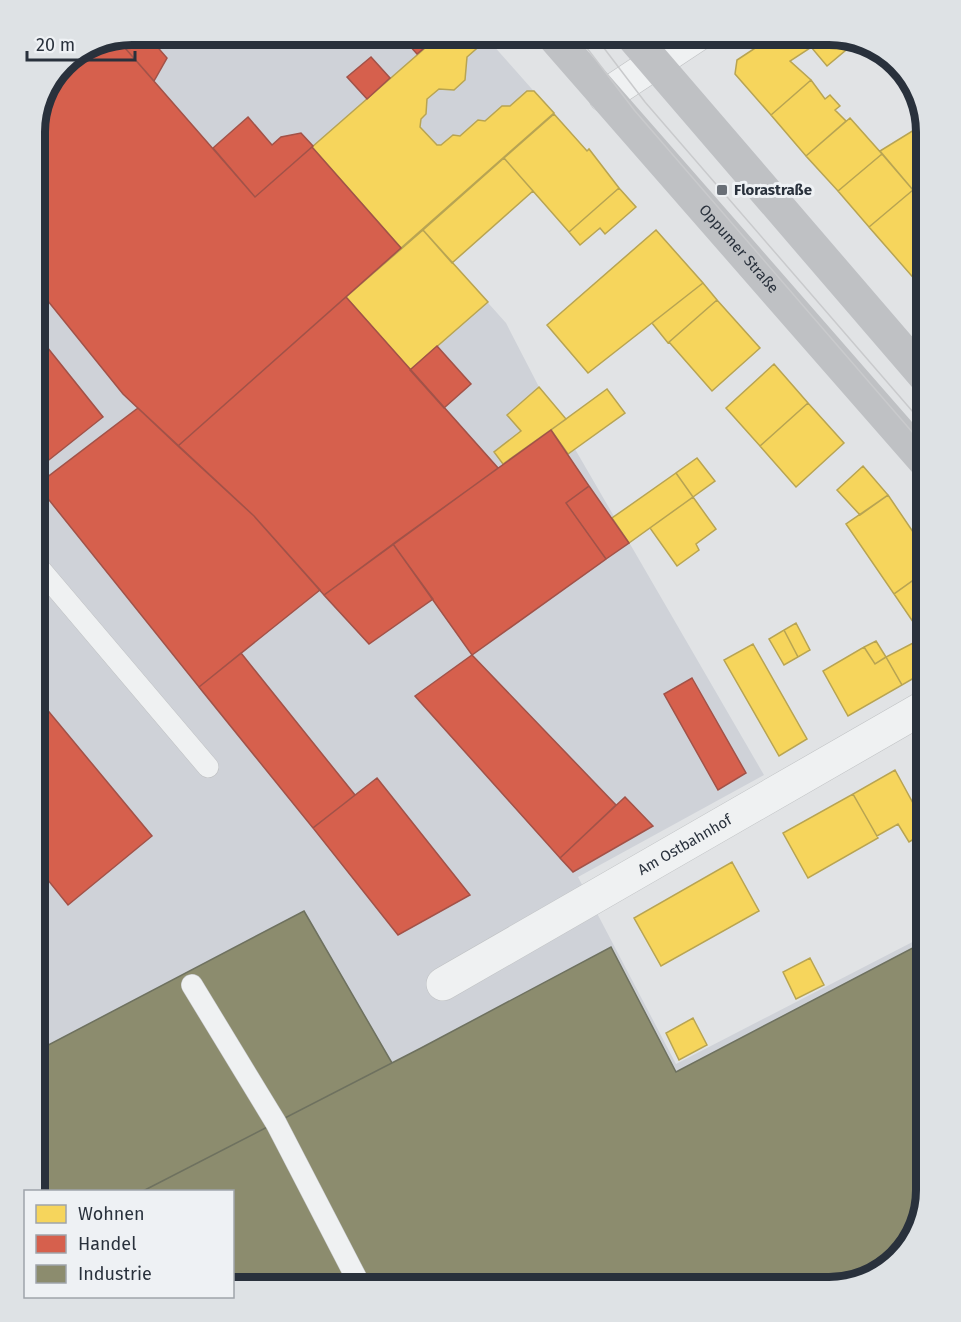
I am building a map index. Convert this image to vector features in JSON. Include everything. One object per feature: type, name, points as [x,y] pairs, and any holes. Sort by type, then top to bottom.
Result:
[{"type":"main road","name":"Oppumer Straße","points":[[561,45],[916,451]]},
{"type":"main road","points":[[640,45],[916,365]]},
{"type":"street","points":[[604,96],[681,45]]},
{"type":"street","name":"Am Ostbahnhof","points":[[444,984],[916,712]]},
{"type":"lane","points":[[45,575],[208,767]]},
{"type":"lane","points":[[192,985],[276,1123],[356,1277]]},
{"type":"shaded area","points":[[132,45],[493,45],[554,114],[423,230],[506,323],[539,387],[764,775],[578,877],[676,1064],[916,940],[916,1190],[913,1212],[898,1243],[882,1259],[862,1270],[829,1277],[234,1277],[234,1190],[45,1190],[45,126],[54,94],[63,79],[89,57],[104,50]]},
{"type":"building: Wohnen","points":[[429,45],[481,45],[467,57],[465,80],[454,90],[439,89],[427,99],[426,114],[421,119],[420,127],[437,145],[441,145],[453,135],[460,136],[478,120],[485,121],[502,106],[510,106],[527,91],[534,91],[554,113],[401,248],[312,147]]},
{"type":"building: Wohnen","points":[[760,45],[815,45],[790,61],[811,80],[771,115],[735,74],[737,60]]},
{"type":"building: Wohnen","points":[[835,45],[844,47],[846,50],[827,66],[811,47]]},
{"type":"building: Wohnen","points":[[811,80],[825,99],[830,95],[840,106],[835,110],[846,121],[806,156],[771,115]]},
{"type":"building: Wohnen","points":[[554,114],[587,151],[589,149],[619,188],[569,232],[504,158]]},
{"type":"building: Wohnen","points":[[850,118],[882,154],[838,191],[806,156]]},
{"type":"building: Wohnen","points":[[914,130],[916,132],[916,188],[913,190],[880,151]]},
{"type":"building: Wohnen","points":[[882,154],[913,190],[869,227],[838,191]]},
{"type":"building: Wohnen","points":[[504,158],[533,191],[452,263],[423,230]]},
{"type":"building: Wohnen","points":[[619,188],[636,207],[605,234],[600,228],[580,245],[569,232]]},
{"type":"building: Wohnen","points":[[913,190],[916,193],[916,281],[869,227]]},
{"type":"building: Wohnen","points":[[423,230],[488,302],[410,370],[346,297]]},
{"type":"building: Wohnen","points":[[656,230],[703,283],[588,373],[547,325]]},
{"type":"building: Wohnen","points":[[703,283],[717,300],[668,343],[652,323]]},
{"type":"building: Wohnen","points":[[717,300],[760,348],[712,391],[669,342]]},
{"type":"building: Wohnen","points":[[774,364],[808,403],[760,446],[726,408]]},
{"type":"building: Wohnen","points":[[539,387],[566,419],[503,464],[494,452],[521,431],[507,415]]},
{"type":"building: Wohnen","points":[[607,389],[625,413],[568,454],[551,430]]},
{"type":"building: Wohnen","points":[[808,403],[844,443],[796,487],[760,446]]},
{"type":"building: Wohnen","points":[[697,458],[715,481],[693,497],[676,473]]},
{"type":"building: Wohnen","points":[[863,466],[888,495],[860,515],[837,490]]},
{"type":"building: Wohnen","points":[[676,473],[693,497],[629,543],[612,518]]},
{"type":"building: Wohnen","points":[[888,495],[916,536],[916,578],[894,594],[846,524]]},
{"type":"building: Wohnen","points":[[693,497],[716,529],[696,544],[699,550],[677,566],[650,528]]},
{"type":"building: Wohnen","points":[[916,578],[916,626],[894,594]]},
{"type":"building: Wohnen","points":[[796,623],[810,650],[798,657],[784,630]]},
{"type":"building: Wohnen","points":[[784,630],[798,657],[784,665],[769,639]]},
{"type":"building: Wohnen","points":[[876,641],[886,657],[875,664],[864,647]]},
{"type":"building: Wohnen","points":[[916,642],[916,677],[902,685],[886,657]]},
{"type":"building: Wohnen","points":[[753,644],[807,739],[779,756],[724,660]]},
{"type":"building: Wohnen","points":[[864,647],[875,664],[886,657],[902,685],[848,716],[823,671]]},
{"type":"building: Wohnen","points":[[895,770],[913,803],[916,801],[916,838],[909,842],[898,824],[877,836],[853,794]]},
{"type":"building: Wohnen","points":[[853,794],[878,838],[808,878],[783,833]]},
{"type":"building: Wohnen","points":[[732,862],[759,911],[661,966],[634,918]]},
{"type":"building: Wohnen","points":[[810,958],[824,985],[796,999],[783,972]]},
{"type":"building: Wohnen","points":[[693,1018],[707,1045],[679,1060],[666,1033]]},
{"type":"building: Handel","points":[[156,45],[167,58],[154,81],[123,46]]},
{"type":"building: Handel","points":[[409,45],[428,45],[417,54]]},
{"type":"building: Handel","points":[[123,46],[255,197],[312,147],[401,248],[178,446],[123,394],[45,297],[45,126],[54,94],[63,79],[89,57],[104,50]]},
{"type":"building: Handel","points":[[371,57],[390,78],[367,99],[347,77]]},
{"type":"building: Handel","points":[[248,117],[272,145],[281,137],[301,133],[313,146],[255,197],[213,148]]},
{"type":"building: Handel","points":[[346,297],[498,468],[324,595],[254,516],[178,446]]},
{"type":"building: Handel","points":[[45,344],[103,417],[45,463]]},
{"type":"building: Handel","points":[[437,346],[471,384],[444,408],[410,370]]},
{"type":"building: Handel","points":[[138,408],[254,516],[320,590],[199,687],[45,495],[45,479]]},
{"type":"building: Handel","points":[[551,430],[589,486],[566,503],[606,559],[472,655],[393,544]]},
{"type":"building: Handel","points":[[589,486],[629,543],[606,559],[566,503]]},
{"type":"building: Handel","points":[[393,544],[433,599],[369,644],[324,595]]},
{"type":"building: Handel","points":[[241,653],[355,795],[313,828],[199,687]]},
{"type":"building: Handel","points":[[472,655],[616,805],[560,858],[415,696]]},
{"type":"building: Handel","points":[[692,678],[746,773],[718,790],[664,694]]},
{"type":"building: Handel","points":[[45,707],[152,836],[68,905],[45,876]]},
{"type":"building: Handel","points":[[377,778],[470,895],[398,935],[313,828]]},
{"type":"building: Handel","points":[[625,797],[653,826],[573,872],[560,858]]},
{"type":"building: Industrie","points":[[304,911],[392,1063],[145,1190],[45,1190],[45,1047]]},
{"type":"building: Industrie","points":[[916,946],[916,1190],[913,1212],[898,1243],[882,1259],[862,1270],[829,1277],[234,1277],[234,1190],[145,1190],[611,947],[676,1072]]},
{"type":"tram line","points":[[585,45],[635,111],[916,436]]},
{"type":"tram line","points":[[602,45],[645,102],[916,415]]},
{"type":"place","name":"Florastraße","points":[[722,190]]}]
